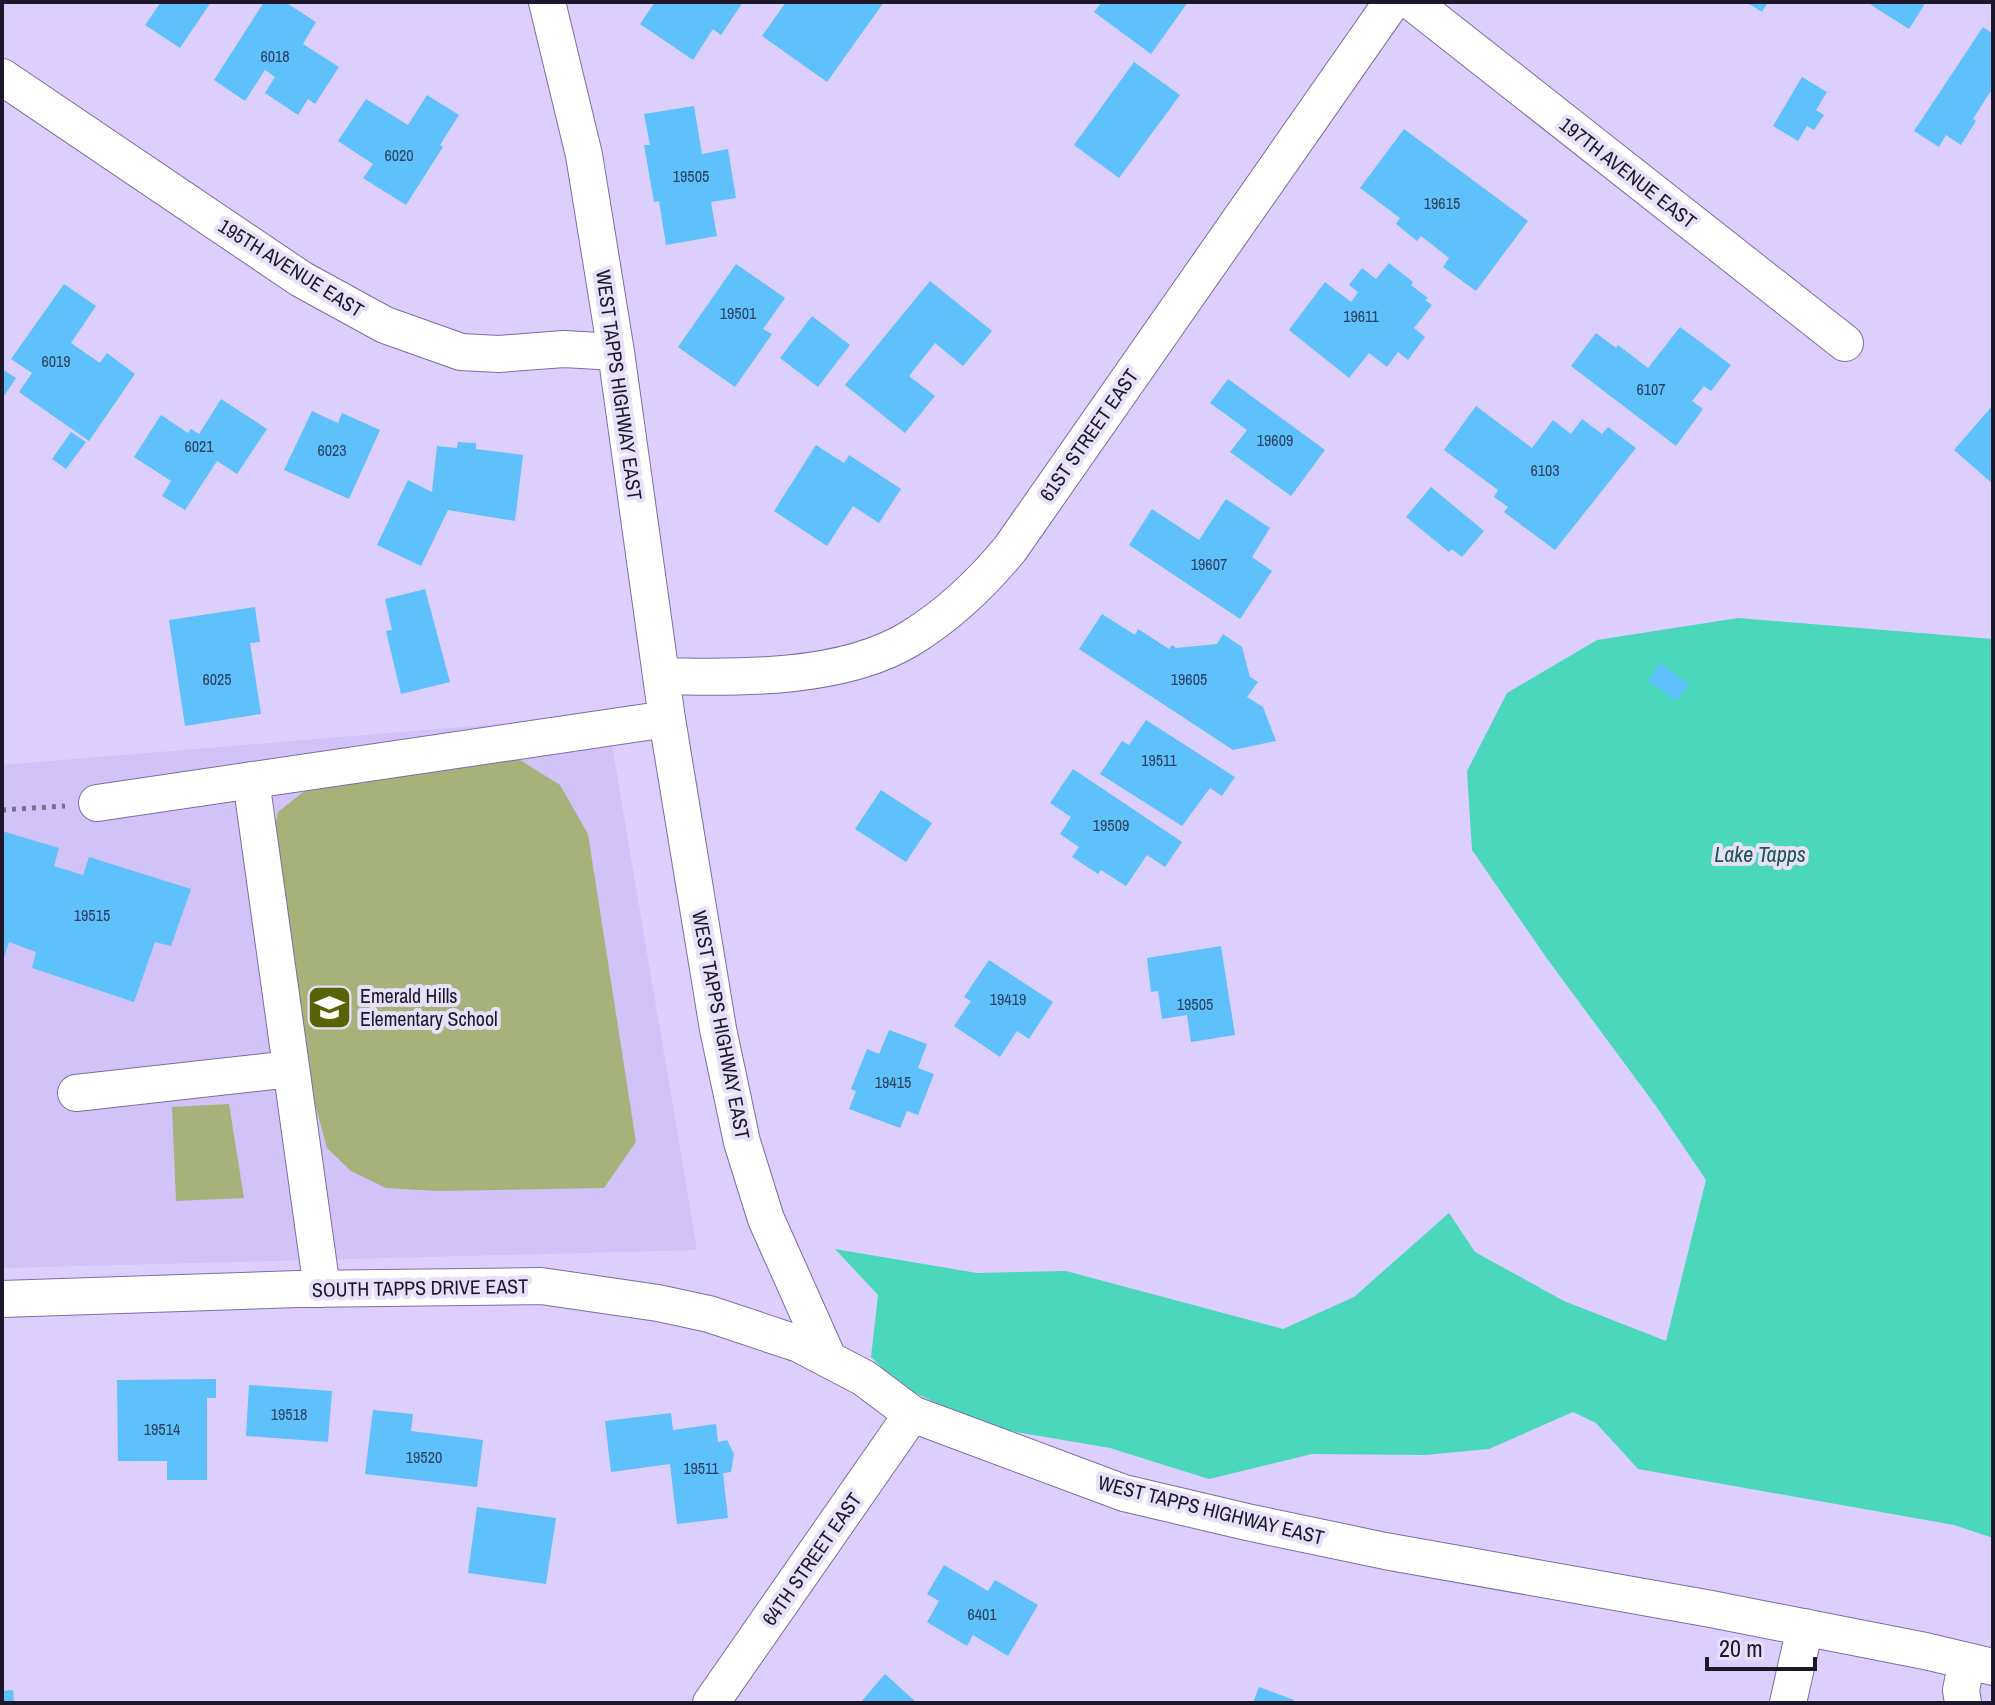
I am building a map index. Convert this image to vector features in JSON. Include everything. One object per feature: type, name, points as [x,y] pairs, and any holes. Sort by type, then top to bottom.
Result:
[{"type":"street","name":"WEST TAPPS HIGHWAY EAST","points":[[547,2],[584,155],[616,352],[667,719],[718,1029],[742,1142],[766,1219],[828,1358],[864,1378],[912,1414],[1124,1493],[1385,1551],[1805,1627],[1980,1664]]},
{"type":"street","name":"61ST STREET EAST","points":[[661,676],[743,678],[818,669],[869,657],[910,639],[988,576],[1392,2]]},
{"type":"street","name":"197TH AVENUE EAST","points":[[1412,2],[1845,343]]},
{"type":"street","name":"195TH AVENUE EAST","points":[[2,77],[301,279],[385,325],[461,352],[499,354],[564,349],[616,352]]},
{"type":"street","points":[[97,803],[667,719]]},
{"type":"street","points":[[251,780],[322,1289]]},
{"type":"street","points":[[76,1093],[291,1069]]},
{"type":"street","name":"SOUTH TAPPS DRIVE EAST","points":[[2,1299],[541,1286],[709,1314],[799,1344],[828,1358]]},
{"type":"street","name":"64TH STREET EAST","points":[[711,1703],[912,1414]]},
{"type":"street","points":[[1788,1703],[1805,1627]]},
{"type":"street","points":[[1963,1703],[1961,1690],[1980,1664]]},
{"type":"path","points":[[2,810],[97,803]]},
{"type":"shaded area","name":"Emerald Hills Elementary School","points":[[607,715],[697,1250],[2,1268],[2,765]]},
{"type":"shaded area","points":[[520,760],[560,785],[588,834],[636,1142],[604,1188],[438,1191],[386,1188],[351,1171],[327,1148],[312,1093],[274,832],[278,812],[307,789],[381,762]]},
{"type":"shaded area","points":[[229,1104],[244,1198],[176,1201],[172,1107]]},
{"type":"water","name":"Lake Tapps","points":[[1738,618],[1993,639],[1993,1538],[1954,1525],[1638,1469],[1596,1423],[1573,1412],[1489,1449],[1425,1455],[1312,1454],[1209,1479],[1110,1448],[986,1427],[901,1386],[871,1357],[878,1295],[835,1249],[977,1273],[1066,1271],[1283,1329],[1354,1297],[1449,1213],[1475,1252],[1564,1301],[1666,1341],[1706,1180],[1472,850],[1467,771],[1507,693],[1597,640]]},
{"type":"building","points":[[161,2],[211,2],[180,48],[145,25]]},
{"type":"building","points":[[264,2],[285,2],[316,22],[303,44],[339,67],[315,104],[308,99],[298,115],[265,93],[275,77],[265,70],[245,101],[214,80]]},
{"type":"building","points":[[655,2],[743,2],[721,35],[713,29],[693,60],[640,24]]},
{"type":"building","points":[[786,2],[884,2],[827,82],[762,36]]},
{"type":"building","points":[[1102,2],[1188,2],[1151,54],[1094,12]]},
{"type":"building","points":[[1746,2],[1768,2],[1762,12]]},
{"type":"building","points":[[1873,2],[1926,2],[1909,29],[1871,5]]},
{"type":"building","points":[[1983,27],[1993,34],[1993,94],[1990,92],[1973,119],[1976,121],[1961,145],[1946,135],[1939,147],[1914,131]]},
{"type":"building","points":[[1134,62],[1180,95],[1119,178],[1074,145]]},
{"type":"building","points":[[1802,77],[1827,92],[1816,110],[1824,115],[1814,130],[1807,126],[1798,141],[1773,126]]},
{"type":"building","points":[[427,95],[459,115],[440,145],[443,147],[406,205],[363,178],[373,164],[338,141],[366,99],[408,125]]},
{"type":"building","points":[[694,106],[702,154],[728,149],[736,198],[711,202],[717,236],[666,245],[659,201],[654,202],[644,145],[650,145],[644,114]]},
{"type":"building","points":[[1404,129],[1528,221],[1476,291],[1443,267],[1449,258],[1421,236],[1417,241],[1396,224],[1400,218],[1360,188]]},
{"type":"building","points":[[1389,263],[1413,282],[1411,285],[1432,305],[1414,328],[1425,337],[1408,360],[1398,352],[1387,367],[1369,353],[1349,378],[1289,330],[1325,282],[1351,302],[1358,292],[1349,285],[1362,268],[1376,279]]},
{"type":"building","points":[[736,264],[785,298],[763,329],[772,334],[735,387],[678,347]]},
{"type":"building","points":[[930,281],[992,331],[963,366],[935,343],[909,376],[935,396],[905,433],[845,385]]},
{"type":"building","points":[[64,284],[96,306],[71,343],[100,363],[107,353],[135,374],[89,441],[19,392],[32,373],[11,359]]},
{"type":"building","points":[[812,316],[850,345],[818,387],[780,358]]},
{"type":"building","points":[[1680,327],[1731,365],[1711,391],[1704,386],[1692,401],[1703,409],[1676,446],[1571,366],[1596,333],[1648,368]]},
{"type":"building","points":[[2,369],[16,378],[2,399]]},
{"type":"building","points":[[1228,379],[1325,450],[1291,496],[1230,452],[1247,430],[1210,403]]},
{"type":"building","points":[[221,399],[267,429],[237,474],[217,461],[185,510],[162,496],[171,481],[134,457],[161,415],[188,433],[191,429],[199,434]]},
{"type":"building","points":[[1993,405],[1993,484],[1954,450]]},
{"type":"building","points":[[1476,406],[1532,448],[1553,420],[1571,434],[1582,419],[1602,434],[1608,427],[1636,448],[1555,550],[1504,512],[1508,507],[1494,497],[1498,490],[1444,450]]},
{"type":"building","points":[[312,411],[338,423],[342,413],[380,430],[349,499],[284,470]]},
{"type":"building","points":[[71,432],[86,442],[66,469],[52,459]]},
{"type":"building","points":[[458,442],[476,443],[476,449],[523,455],[515,521],[448,510],[421,566],[377,545],[408,480],[432,492],[437,446],[457,448]]},
{"type":"building","points":[[816,445],[844,463],[849,455],[901,489],[879,523],[853,506],[827,546],[774,511]]},
{"type":"building","points":[[1431,487],[1484,531],[1462,557],[1452,549],[1449,552],[1406,517]]},
{"type":"building","points":[[1226,499],[1270,528],[1252,557],[1272,571],[1240,619],[1129,545],[1152,509],[1199,540]]},
{"type":"building","points":[[425,589],[450,682],[401,694],[386,631],[392,630],[385,599]]},
{"type":"building","points":[[255,607],[260,642],[250,643],[261,714],[185,726],[169,620]]},
{"type":"building","points":[[1102,614],[1135,635],[1138,629],[1169,649],[1172,645],[1176,648],[1217,644],[1223,634],[1242,647],[1250,677],[1258,682],[1247,697],[1263,707],[1276,741],[1233,750],[1079,649]]},
{"type":"building","points":[[1660,663],[1689,684],[1676,701],[1648,681]]},
{"type":"building","points":[[1146,720],[1235,777],[1222,796],[1210,788],[1182,826],[1100,774],[1122,741],[1129,745]]},
{"type":"building","points":[[1073,769],[1182,842],[1165,867],[1147,855],[1126,886],[1101,870],[1098,874],[1072,857],[1079,847],[1060,834],[1071,817],[1050,803]]},
{"type":"building","points":[[881,790],[932,823],[906,862],[855,829]]},
{"type":"building","points":[[2,831],[59,848],[54,866],[83,875],[89,857],[191,889],[171,946],[155,942],[134,1002],[32,968],[36,952],[9,942],[2,963]]},
{"type":"building","points":[[1221,946],[1235,1035],[1191,1042],[1187,1015],[1162,1019],[1158,991],[1151,992],[1147,958]]},
{"type":"building","points":[[989,960],[1053,1002],[1029,1039],[1017,1031],[1000,1057],[954,1026],[971,1001],[964,997]]},
{"type":"building","points":[[889,1030],[927,1044],[918,1068],[934,1074],[918,1115],[907,1111],[900,1128],[849,1109],[856,1091],[851,1089],[867,1049],[879,1054]]},
{"type":"building","points":[[216,1379],[216,1398],[207,1398],[207,1480],[167,1480],[167,1461],[118,1461],[117,1380]]},
{"type":"building","points":[[249,1385],[332,1391],[328,1442],[246,1436]]},
{"type":"building","points":[[373,1410],[413,1414],[411,1431],[483,1440],[477,1487],[365,1474]]},
{"type":"building","points":[[671,1413],[673,1430],[716,1424],[718,1442],[727,1440],[734,1454],[731,1472],[723,1473],[728,1518],[677,1524],[670,1464],[611,1472],[605,1421]]},
{"type":"building","points":[[477,1507],[556,1518],[546,1584],[468,1573]]},
{"type":"building","points":[[944,1565],[988,1591],[995,1580],[1038,1605],[1008,1656],[973,1635],[967,1646],[927,1622],[939,1601],[927,1594]]},
{"type":"building","points":[[885,1674],[917,1703],[860,1703]]},
{"type":"building","points":[[1259,1687],[1294,1700],[1292,1703],[1253,1703]]},
{"type":"building","points":[[13,1690],[14,1703],[2,1703],[2,1691]]},
{"type":"place","name":"Emerald Hills Elementary School","points":[[329,1008]]}]
